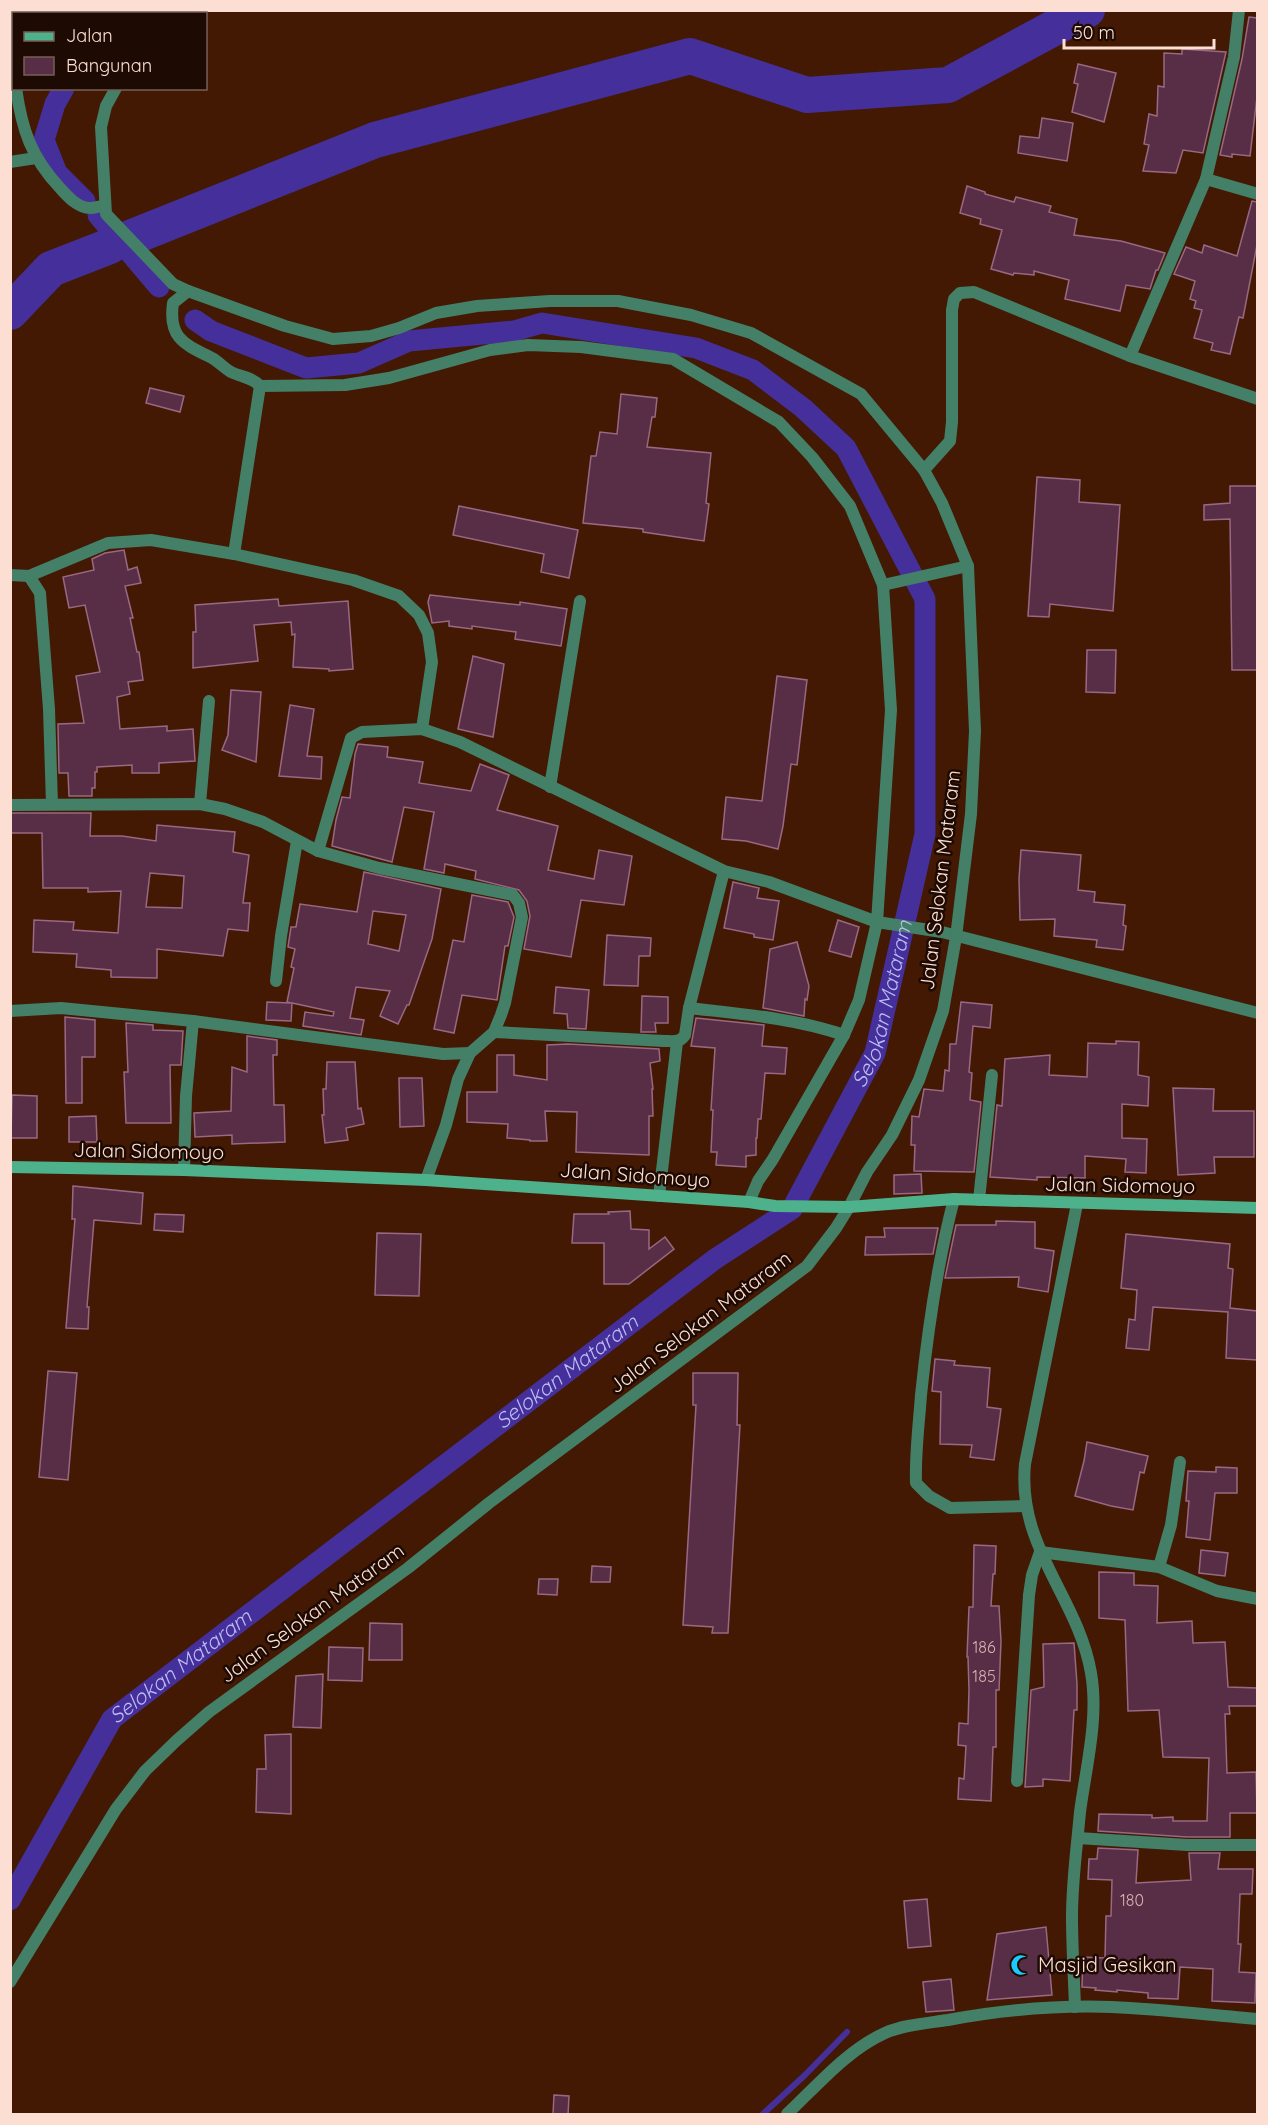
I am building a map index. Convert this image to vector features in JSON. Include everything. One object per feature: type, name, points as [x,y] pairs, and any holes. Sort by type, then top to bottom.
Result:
[{"type":"main road","name":"Jalan Sidomoyo","points":[[10,1167],[184,1170],[426,1180],[748,1202],[775,1206],[849,1207],[954,1199],[1257,1208]]},
{"type":"street","points":[[1130,356],[1206,179],[1234,57],[1239,10]]},
{"type":"street","points":[[16,90],[21,120],[36,158],[53,180],[78,205],[105,210],[101,127],[106,106],[115,90]]},
{"type":"street","points":[[10,162],[36,158]]},
{"type":"street","points":[[1206,179],[1257,194]]},
{"type":"street","name":"Jalan Selokan Mataram","points":[[10,1982],[116,1809],[145,1771],[176,1741],[209,1712],[408,1568],[489,1503],[807,1266],[849,1207],[867,1172],[892,1135],[919,1080],[943,1011],[956,937],[971,814],[975,731],[968,566],[942,503],[924,471],[861,394],[751,333],[691,315],[618,301],[477,306],[436,313],[371,336],[333,339],[285,326],[174,284],[105,210]]},
{"type":"street","points":[[188,291],[173,303],[171,318],[174,332],[184,343],[215,360],[231,372],[254,379],[260,386],[234,554]]},
{"type":"street","points":[[924,471],[950,441],[952,310],[954,299],[960,293],[974,292],[1130,356],[1257,399]]},
{"type":"street","points":[[260,386],[345,385],[389,378],[490,350],[528,345],[581,347],[674,358],[779,422],[812,457],[850,506],[883,585],[891,710],[877,922],[859,1000],[844,1035],[748,1202]]},
{"type":"street","points":[[10,575],[29,576],[108,543],[152,540],[234,554],[353,580],[399,596],[419,615],[428,633],[432,662],[422,729]]},
{"type":"street","points":[[883,585],[968,566]]},
{"type":"street","points":[[29,576],[40,593],[49,709],[52,804]]},
{"type":"street","points":[[550,787],[580,601]]},
{"type":"street","points":[[200,804],[209,701]]},
{"type":"street","points":[[318,851],[351,738],[362,732],[422,729],[460,742],[550,787],[587,802],[724,871],[769,882],[877,922],[942,932],[1257,1013]]},
{"type":"street","points":[[10,805],[200,804],[225,808],[263,822],[297,842],[318,851],[379,868],[513,895],[519,903],[522,917],[505,1003],[494,1032],[470,1053],[458,1079],[446,1125],[426,1180]]},
{"type":"street","points":[[276,981],[297,842]]},
{"type":"street","points":[[659,1196],[678,1041],[685,1035],[689,1008],[724,871]]},
{"type":"street","points":[[10,1011],[61,1008],[193,1021],[443,1053],[470,1053]]},
{"type":"street","points":[[689,1008],[816,1025],[844,1035]]},
{"type":"street","points":[[184,1170],[186,1096],[193,1021]]},
{"type":"street","points":[[494,1032],[678,1041]]},
{"type":"street","points":[[979,1200],[992,1075]]},
{"type":"street","points":[[954,1199],[940,1255],[927,1340],[915,1461],[916,1483],[929,1496],[950,1508],[1026,1506]]},
{"type":"street","points":[[1076,2007],[1072,1915],[1078,1838],[1094,1705],[1091,1672],[1082,1636],[1040,1551],[1026,1506],[1023,1485],[1077,1204]]},
{"type":"street","points":[[1159,1568],[1171,1526],[1180,1462]]},
{"type":"street","points":[[1040,1551],[1159,1568],[1217,1591],[1257,1599]]},
{"type":"street","points":[[1017,1781],[1029,1595],[1032,1575],[1040,1551]]},
{"type":"street","points":[[1078,1838],[1187,1845],[1257,1845]]},
{"type":"street","points":[[787,2115],[851,2055],[886,2032],[999,2011],[1076,2007],[1112,2007],[1257,2019]]},
{"type":"building","points":[[1249,17],[1257,18],[1257,97],[1250,156],[1232,154],[1232,157],[1220,155]]},
{"type":"building","points":[[1182,49],[1226,52],[1203,153],[1183,150],[1176,173],[1143,171],[1149,145],[1144,144],[1149,114],[1157,116],[1158,86],[1164,87],[1164,53],[1182,54]]},
{"type":"building","points":[[1078,64],[1116,73],[1104,122],[1072,112],[1078,84],[1074,83]]},
{"type":"building","points":[[1042,118],[1073,123],[1067,161],[1018,153],[1020,136],[1039,138]]},
{"type":"building","points":[[967,186],[1014,202],[1016,197],[1051,206],[1049,212],[1077,219],[1074,235],[1121,241],[1165,253],[1150,289],[1126,285],[1120,311],[1065,299],[1069,280],[1034,271],[1034,275],[1014,273],[1013,275],[991,269],[1002,230],[980,224],[981,219],[960,213]]},
{"type":"building","points":[[1252,201],[1257,202],[1257,245],[1243,318],[1239,317],[1230,354],[1211,350],[1213,343],[1194,338],[1202,310],[1194,308],[1196,301],[1190,299],[1195,281],[1174,274],[1186,247],[1202,253],[1204,245],[1237,256]]},
{"type":"building","points":[[150,388],[184,396],[180,412],[146,403]]},
{"type":"building","points":[[621,394],[657,398],[655,417],[652,417],[647,447],[711,453],[706,503],[709,504],[704,541],[643,532],[643,529],[583,523],[591,456],[596,456],[600,432],[617,434]]},
{"type":"building","points":[[1037,477],[1080,480],[1079,502],[1120,505],[1113,611],[1050,604],[1049,617],[1028,616]]},
{"type":"building","points":[[1230,486],[1257,486],[1257,670],[1232,670],[1230,519],[1204,520],[1204,505],[1230,503]]},
{"type":"building","points":[[459,506],[578,530],[569,578],[541,572],[544,554],[453,535]]},
{"type":"building","points":[[124,550],[128,570],[137,567],[141,583],[125,586],[133,618],[130,618],[137,652],[139,652],[143,680],[128,682],[130,694],[117,697],[120,729],[167,726],[167,731],[193,729],[195,761],[159,763],[159,773],[132,773],[132,765],[97,767],[92,796],[69,796],[68,773],[59,773],[58,724],[84,723],[76,676],[100,672],[85,605],[69,608],[63,577],[94,570],[92,559],[105,553]]},
{"type":"building","points":[[430,595],[520,605],[520,602],[567,609],[561,646],[515,639],[516,632],[472,626],[472,629],[449,626],[449,621],[432,623],[428,602]]},
{"type":"building","points":[[278,599],[279,606],[348,601],[353,669],[329,671],[329,669],[293,667],[295,634],[292,635],[291,622],[254,625],[258,661],[193,668],[193,632],[196,632],[195,605]]},
{"type":"building","points":[[1087,650],[1116,650],[1115,693],[1086,692]]},
{"type":"building","points":[[473,656],[504,664],[493,737],[458,729]]},
{"type":"building","points":[[777,676],[807,680],[797,765],[791,764],[778,849],[746,841],[722,839],[726,797],[762,801]]},
{"type":"building","points":[[231,690],[261,692],[256,762],[222,750],[228,735]]},
{"type":"building","points":[[290,705],[314,709],[307,756],[322,757],[321,779],[279,776]]},
{"type":"building","points":[[358,744],[388,747],[387,757],[423,762],[419,783],[471,791],[480,764],[509,775],[497,810],[558,826],[548,870],[594,879],[599,850],[632,856],[624,905],[581,900],[571,957],[524,949],[530,916],[527,901],[519,890],[475,879],[476,871],[445,864],[444,873],[424,869],[434,812],[404,807],[392,862],[332,846],[342,797],[350,798]]},
{"type":"building","points":[[10,813],[91,813],[90,836],[122,836],[156,841],[157,825],[235,832],[233,852],[249,855],[243,903],[250,903],[248,931],[228,929],[223,956],[157,949],[157,978],[111,977],[111,970],[76,967],[77,954],[33,952],[34,920],[74,922],[73,930],[118,933],[121,891],[88,892],[88,888],[43,888],[42,833],[10,833]],"holes":[[[150,873],[184,876],[182,908],[146,907]]]},
{"type":"building","points":[[1021,850],[1081,855],[1078,890],[1095,892],[1094,902],[1125,905],[1123,925],[1126,926],[1123,950],[1096,947],[1097,940],[1054,936],[1055,919],[1020,920]]},
{"type":"building","points":[[364,872],[441,889],[432,939],[409,1005],[398,1024],[380,1016],[390,991],[356,987],[350,1018],[364,1020],[361,1035],[303,1026],[305,1012],[333,1016],[334,1012],[292,1003],[291,1021],[266,1020],[267,1002],[291,1003],[287,1002],[294,968],[291,967],[295,949],[288,947],[291,927],[296,927],[300,904],[357,912]],"holes":[[[373,911],[406,915],[399,951],[368,944]]]},
{"type":"building","points":[[733,882],[759,888],[757,898],[779,901],[773,940],[724,928]]},
{"type":"building","points":[[472,895],[508,902],[514,917],[508,946],[505,946],[497,1000],[462,995],[454,1033],[434,1029],[453,940],[464,942]]},
{"type":"building","points":[[838,920],[859,927],[851,957],[829,951]]},
{"type":"building","points":[[607,935],[651,938],[650,956],[639,956],[638,986],[604,985]]},
{"type":"building","points":[[797,942],[809,986],[807,1000],[805,999],[804,1016],[763,1008],[770,949]]},
{"type":"building","points":[[556,987],[589,990],[586,1029],[568,1028],[567,1014],[554,1013]]},
{"type":"building","points":[[642,996],[668,997],[668,1023],[655,1023],[656,1032],[641,1032]]},
{"type":"building","points":[[961,1002],[992,1005],[990,1028],[973,1026],[969,1072],[972,1073],[970,1100],[981,1102],[974,1172],[914,1171],[915,1145],[911,1145],[912,1116],[919,1117],[924,1089],[943,1091],[945,1070],[949,1071],[950,1044],[956,1044]]},
{"type":"building","points":[[65,1017],[95,1020],[95,1057],[82,1057],[82,1103],[66,1103]]},
{"type":"building","points":[[696,1018],[764,1025],[762,1046],[787,1048],[785,1074],[765,1073],[761,1119],[758,1119],[756,1155],[746,1156],[746,1167],[716,1165],[717,1152],[711,1152],[715,1048],[691,1046]]},
{"type":"building","points":[[126,1023],[153,1025],[153,1030],[183,1031],[181,1065],[170,1065],[171,1123],[126,1123],[124,1072],[128,1072]]},
{"type":"building","points":[[247,1036],[277,1040],[277,1055],[273,1055],[274,1105],[284,1105],[285,1142],[232,1144],[232,1135],[195,1137],[194,1113],[231,1111],[232,1067],[247,1072]]},
{"type":"building","points":[[1116,1041],[1139,1042],[1138,1075],[1149,1077],[1148,1106],[1122,1104],[1122,1138],[1147,1139],[1146,1173],[1125,1172],[1126,1159],[1085,1156],[1085,1178],[1037,1177],[1037,1180],[990,1177],[997,1105],[1002,1106],[1005,1059],[1050,1055],[1049,1075],[1087,1077],[1088,1043],[1116,1044]]},
{"type":"building","points":[[547,1045],[659,1049],[660,1061],[650,1063],[653,1116],[649,1116],[649,1155],[576,1152],[577,1112],[545,1111],[547,1141],[507,1138],[508,1124],[467,1122],[467,1092],[497,1092],[497,1055],[514,1055],[514,1075],[547,1080]]},
{"type":"building","points":[[327,1062],[355,1062],[358,1109],[361,1108],[364,1124],[346,1128],[348,1140],[325,1143],[322,1115],[324,1115],[323,1089],[326,1089]]},
{"type":"building","points":[[399,1078],[422,1078],[424,1126],[400,1127]]},
{"type":"building","points":[[1173,1088],[1214,1089],[1213,1111],[1254,1111],[1254,1157],[1214,1157],[1215,1173],[1178,1175]]},
{"type":"building","points":[[12,1095],[37,1096],[37,1138],[11,1138]]},
{"type":"building","points":[[96,1116],[97,1142],[69,1142],[69,1117]]},
{"type":"building","points":[[921,1174],[922,1193],[894,1194],[894,1175]]},
{"type":"building","points":[[73,1186],[143,1193],[141,1224],[94,1220],[87,1307],[89,1307],[88,1329],[66,1328],[75,1219],[72,1219]]},
{"type":"building","points":[[630,1211],[631,1229],[649,1230],[649,1249],[665,1237],[674,1249],[629,1284],[604,1284],[604,1243],[572,1243],[574,1214],[609,1214],[608,1212]]},
{"type":"building","points":[[155,1214],[184,1215],[183,1232],[154,1230]]},
{"type":"building","points":[[996,1221],[1035,1222],[1035,1248],[1054,1251],[1048,1292],[1018,1287],[1019,1277],[945,1278],[956,1225],[996,1225]]},
{"type":"building","points":[[884,1228],[938,1228],[933,1254],[865,1255],[866,1237],[885,1237]]},
{"type":"building","points":[[377,1233],[421,1234],[419,1296],[375,1295]]},
{"type":"building","points":[[1126,1234],[1230,1244],[1228,1268],[1233,1269],[1230,1308],[1257,1311],[1257,1360],[1226,1358],[1228,1312],[1153,1307],[1149,1350],[1126,1348],[1129,1319],[1135,1320],[1137,1290],[1121,1288]]},
{"type":"building","points":[[935,1359],[955,1361],[954,1365],[990,1368],[987,1407],[1001,1409],[994,1460],[970,1457],[972,1445],[940,1444],[941,1392],[932,1391]]},
{"type":"building","points":[[48,1371],[77,1373],[68,1480],[39,1477]]},
{"type":"building","points":[[693,1373],[738,1373],[737,1425],[740,1425],[728,1633],[712,1633],[713,1627],[683,1625],[696,1405],[693,1405]]},
{"type":"building","points":[[1087,1442],[1148,1456],[1144,1473],[1140,1472],[1133,1510],[1075,1496]]},
{"type":"building","points":[[1216,1467],[1237,1468],[1237,1493],[1215,1493],[1210,1540],[1186,1537],[1189,1501],[1186,1501],[1188,1471],[1216,1472]]},
{"type":"building","points":[[974,1545],[996,1546],[991,1606],[999,1606],[1001,1641],[999,1690],[996,1690],[996,1747],[993,1747],[991,1801],[958,1799],[959,1778],[964,1779],[966,1746],[958,1745],[959,1723],[968,1724],[967,1657],[969,1607],[973,1607]]},
{"type":"building","points":[[1201,1550],[1228,1553],[1225,1576],[1199,1573]]},
{"type":"building","points":[[592,1566],[611,1567],[610,1582],[591,1582]]},
{"type":"building","points":[[1099,1572],[1134,1573],[1134,1585],[1158,1586],[1157,1623],[1192,1621],[1193,1643],[1225,1642],[1228,1687],[1257,1688],[1257,1706],[1229,1706],[1230,1714],[1225,1714],[1227,1773],[1256,1772],[1257,1813],[1230,1813],[1230,1837],[1187,1837],[1098,1831],[1099,1814],[1152,1815],[1152,1818],[1173,1817],[1173,1821],[1207,1821],[1209,1758],[1163,1757],[1159,1710],[1128,1711],[1125,1620],[1099,1618]]},
{"type":"building","points":[[539,1579],[558,1579],[557,1595],[538,1594]]},
{"type":"building","points":[[370,1623],[402,1624],[402,1660],[369,1660]]},
{"type":"building","points":[[1074,1643],[1077,1710],[1074,1710],[1070,1781],[1043,1779],[1043,1786],[1025,1787],[1031,1690],[1044,1687],[1043,1644]]},
{"type":"building","points":[[329,1647],[363,1648],[362,1681],[328,1680]]},
{"type":"building","points":[[323,1674],[321,1728],[293,1727],[296,1676]]},
{"type":"building","points":[[291,1734],[291,1814],[256,1812],[257,1769],[266,1769],[265,1735]]},
{"type":"building","points":[[1098,1848],[1138,1850],[1136,1883],[1191,1880],[1189,1853],[1220,1853],[1218,1869],[1253,1869],[1252,1894],[1240,1894],[1238,1944],[1241,1944],[1239,1972],[1256,1973],[1255,2003],[1212,2001],[1213,1969],[1180,1967],[1178,1999],[1148,1998],[1148,1993],[1095,1990],[1096,1988],[1082,1987],[1083,1957],[1105,1958],[1106,1916],[1111,1916],[1112,1880],[1088,1879],[1089,1859],[1097,1859]]},
{"type":"building","points":[[927,1899],[931,1946],[908,1948],[904,1901]]},
{"type":"building","name":"Masjid Gesikan","points":[[1046,1927],[1052,1995],[987,2000],[997,1934]]},
{"type":"building","points":[[951,1979],[954,2010],[926,2012],[923,1982]]},
{"type":"building","points":[[554,2095],[569,2096],[568,2115],[553,2114]]},
{"type":"waterway","points":[[130,238],[375,140],[690,56],[807,95],[948,85],[1087,10]]},
{"type":"waterway","name":"Selokan Mataram","points":[[63,90],[55,104],[44,140],[57,173],[85,201]]},
{"type":"waterway","name":"Selokan Mataram","points":[[98,215],[159,287]]},
{"type":"waterway","points":[[10,312],[51,269],[110,246]]},
{"type":"waterway","name":"Selokan Mataram","points":[[10,1900],[112,1719],[715,1259],[792,1209],[875,1053],[925,834],[925,599],[846,448],[803,408],[753,370],[696,348],[542,323],[514,331],[409,341],[359,363],[306,368],[211,331],[195,320]]},
{"type":"waterway","points":[[763,2114],[847,2032]]},
{"type":"place","name":"Masjid Gesikan","points":[[1021,1965]]}]
